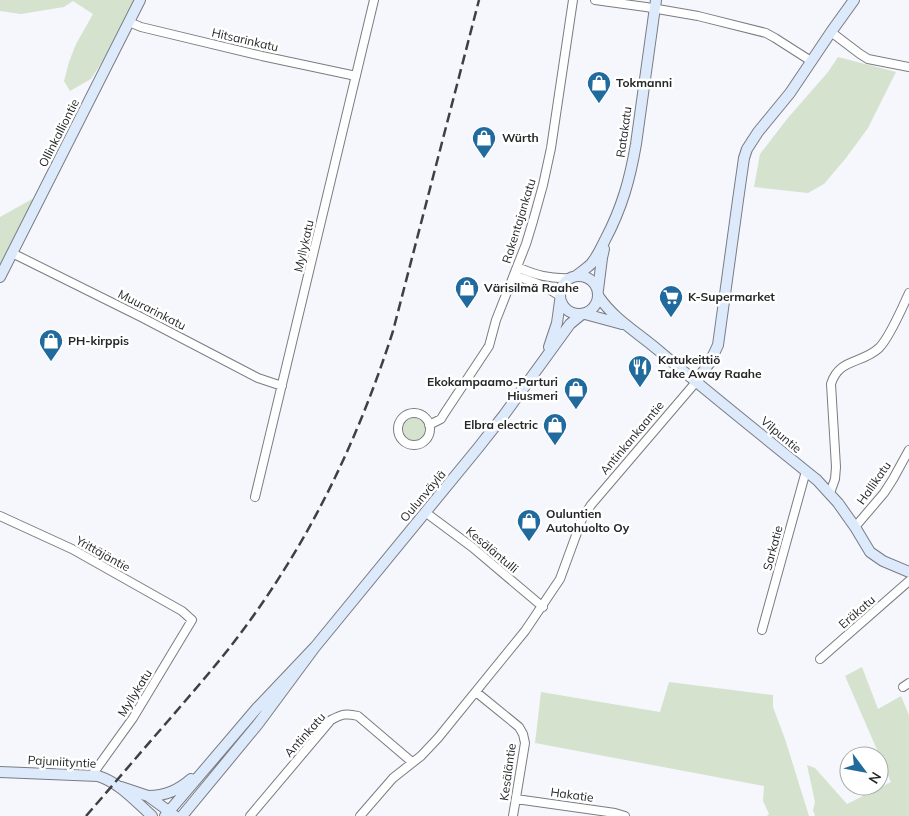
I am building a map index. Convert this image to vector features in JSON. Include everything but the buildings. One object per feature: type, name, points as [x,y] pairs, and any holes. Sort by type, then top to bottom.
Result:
[{"type":"main road","name":"Ollinkalliontie","points":[[0,277],[140,0]]},
{"type":"main road","name":"Antinkankaantie","points":[[696,382],[710,362],[718,345],[744,158],[758,132],[790,93],[830,32],[854,0]]},
{"type":"main road","name":"Ratakatu","points":[[573,277],[592,263],[622,204],[632,166],[655,4]]},
{"type":"main road","name":"Ratakatu","points":[[598,294],[602,258],[608,234]]},
{"type":"main road","points":[[582,276],[592,281],[598,294],[598,301],[593,309],[583,314],[570,313],[562,304],[560,297],[562,285],[566,281],[573,277],[582,276]]},
{"type":"main road","name":"Vilpuntie","points":[[598,294],[607,308],[625,325],[806,471],[830,493],[855,526],[870,552],[883,562],[909,572]]},
{"type":"main road","name":"Oulunväylä","points":[[546,358],[557,323],[560,297]]},
{"type":"main road","name":"Vilpuntie","points":[[583,314],[625,325]]},
{"type":"main road","name":"Oulunväylä","points":[[170,814],[257,708],[315,647],[504,415],[570,324],[583,314]]},
{"type":"main road","name":"Oulunväylä","points":[[182,816],[258,724],[305,658]]},
{"type":"main road","points":[[148,796],[168,794],[179,788],[210,757],[222,749]]},
{"type":"main road","name":"Pajuniityntie","points":[[0,772],[92,775],[110,780],[121,787],[152,816]]},
{"type":"main road","name":"Pajuniityntie","points":[[121,787],[148,796],[170,814]]},
{"type":"street","name":"Myllykatu","points":[[255,497],[374,0]]},
{"type":"street","name":"Rakentajankatu","points":[[430,425],[441,418],[486,352],[533,221],[551,148],[573,0]]},
{"type":"street","points":[[595,0],[655,4],[766,33],[811,61]]},
{"type":"street","name":"Hitsarinkatu","points":[[129,22],[141,27],[356,76]]},
{"type":"street","points":[[830,32],[868,59],[909,67]]},
{"type":"street","name":"Muurarinkatu","points":[[12,253],[258,378],[282,386]]},
{"type":"street","points":[[517,267],[534,275],[551,278],[573,277]]},
{"type":"street","points":[[514,275],[544,286],[560,297]]},
{"type":"street","points":[[830,493],[835,479],[836,467],[831,384],[834,376],[839,369],[874,352],[879,347],[886,339],[909,293]]},
{"type":"street","name":"Antinkankaantie","points":[[360,816],[393,778],[425,752],[438,738],[525,631],[560,579],[582,519],[696,382]]},
{"type":"street","name":"Rakentajankatu","points":[[411,414],[422,415],[430,425],[428,438],[420,444],[415,445],[405,442],[400,434],[402,419],[411,414]]},
{"type":"street","name":"Hallikatu","points":[[855,526],[884,493],[909,450]]},
{"type":"street","name":"Sarkatie","points":[[762,630],[806,471]]},
{"type":"street","name":"Kesäläntulli","points":[[425,512],[472,547],[542,607]]},
{"type":"street","name":"Yrittäjäntie","points":[[0,516],[72,549],[182,611],[192,620]]},
{"type":"street","name":"Eräkatu","points":[[820,659],[909,581]]},
{"type":"street","name":"Myllykatu","points":[[92,775],[133,718],[192,620]]},
{"type":"street","name":"Kesäläntie","points":[[476,692],[519,727],[523,734],[525,743],[512,816]]},
{"type":"street","name":"Antinkatu","points":[[250,816],[331,720],[339,716],[350,714],[358,716],[412,762]]},
{"type":"street","name":"Hakatie","points":[[516,798],[624,816]]},
{"type":"green space","points":[[0,0],[134,0],[91,79],[70,91],[64,81],[69,62],[76,44],[93,14],[73,1],[64,7],[21,14],[0,11]]},
{"type":"green space","points":[[838,57],[896,72],[868,128],[824,184],[808,193],[754,187],[760,154],[787,119],[828,72]]},
{"type":"green space","points":[[34,198],[0,265],[0,217]]},
{"type":"green space","points":[[414,418],[422,421],[425,429],[422,437],[414,440],[406,437],[403,429],[406,421]]},
{"type":"green space","points":[[862,667],[878,709],[901,696],[909,715],[909,816],[815,816],[813,810],[815,802],[807,765],[815,768],[847,804],[863,796],[889,796],[889,783],[891,782],[889,777],[889,746],[875,746],[845,676]]},
{"type":"green space","points":[[669,682],[773,695],[773,707],[809,816],[767,816],[769,814],[763,801],[764,786],[535,743],[541,692],[660,712]]},
{"type":"railway","points":[[86,816],[202,681],[246,626],[299,546],[335,477],[367,405],[393,331],[479,0]]},
{"type":"place","name":"Tokmanni","points":[[599,104]]},
{"type":"place","name":"Würth","points":[[484,159]]},
{"type":"place","name":"Värisilmä Raahe","points":[[467,309]]},
{"type":"place","name":"K-Supermarket","points":[[671,318]]},
{"type":"place","name":"PH-kirppis","points":[[51,362]]},
{"type":"place","name":"Katukeittiö Take Away Raahe","points":[[640,388]]},
{"type":"place","name":"Ekokampaamo-Parturi Hiusmeri","points":[[576,410]]},
{"type":"place","name":"Elbra electric","points":[[555,446]]},
{"type":"place","name":"Ouluntien Autohuolto Oy","points":[[529,542]]}]
